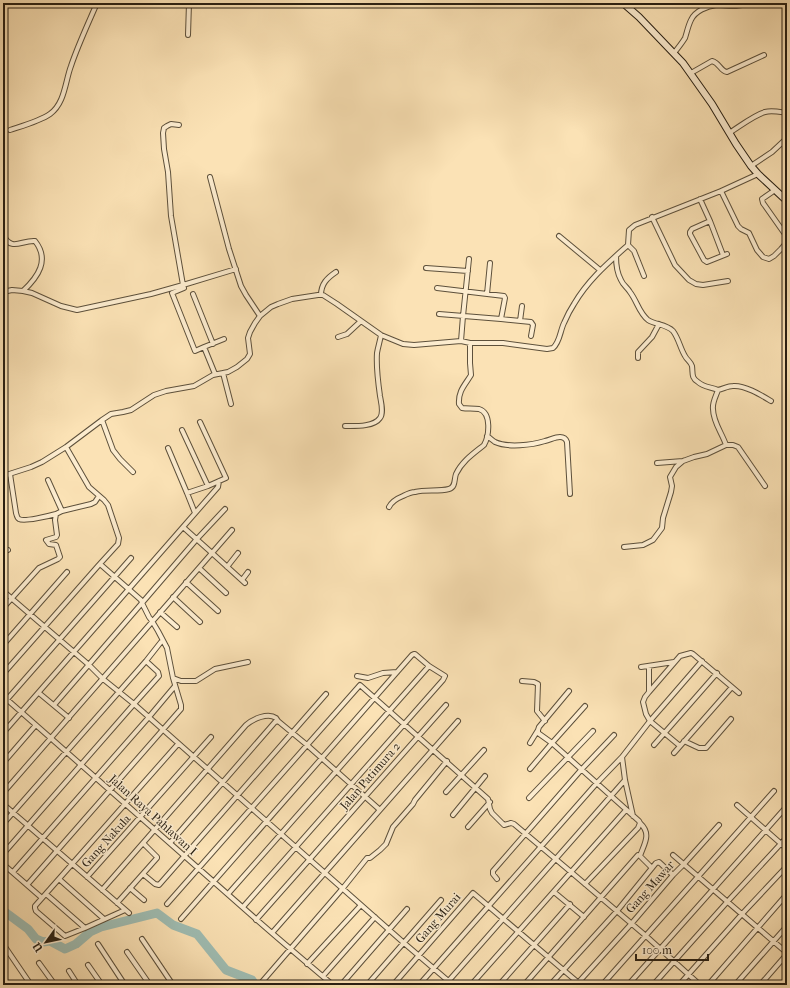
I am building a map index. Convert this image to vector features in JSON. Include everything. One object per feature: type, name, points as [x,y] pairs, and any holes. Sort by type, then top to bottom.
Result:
[{"type":"street","points":[[10,130],[45,117],[55,109],[61,98],[71,65],[96,3]]},
{"type":"street","points":[[188,35],[189,3]]},
{"type":"street","points":[[622,3],[639,17],[691,73],[729,133],[755,163],[758,174],[787,202]]},
{"type":"street","points":[[674,53],[684,39],[691,18],[696,13],[704,8],[716,5],[739,6],[748,3]]},
{"type":"street","points":[[691,73],[712,61],[718,64],[722,70],[727,72],[764,56]]},
{"type":"street","points":[[729,133],[765,112],[775,111],[787,113]]},
{"type":"street","points":[[179,125],[171,124],[164,128],[163,133],[168,172],[171,216],[184,287]]},
{"type":"street","points":[[755,163],[772,152],[787,138]]},
{"type":"street","points":[[3,476],[42,462],[66,447],[102,420],[113,414],[131,410],[154,395],[166,391],[194,386],[215,374],[237,368],[247,360],[251,352],[248,342],[250,332],[260,316],[271,307],[292,299],[321,295],[337,304],[381,335],[398,342],[408,344],[461,341],[470,343],[503,343],[547,349],[553,348],[558,342],[564,324],[574,304],[584,289],[600,270],[628,245],[629,230],[631,228],[652,218],[700,200],[758,174]]},
{"type":"street","points":[[210,177],[236,270],[246,295],[260,316]]},
{"type":"street","points":[[775,190],[762,200],[787,237]]},
{"type":"street","points":[[721,191],[738,226],[749,233],[757,250],[763,257],[769,258],[774,256],[786,244]]},
{"type":"street","points":[[700,200],[710,221],[725,254],[707,262],[704,260],[690,232],[692,229],[710,221]]},
{"type":"street","points":[[652,218],[675,266],[689,280],[696,284],[703,285],[728,281]]},
{"type":"street","points":[[3,235],[10,244],[35,241],[41,251],[42,263],[38,274],[23,290]]},
{"type":"street","points":[[559,236],[600,270]]},
{"type":"street","points":[[786,244],[787,251]]},
{"type":"street","points":[[628,245],[635,253],[644,276]]},
{"type":"street","points":[[616,256],[616,265],[621,282],[631,292],[644,316],[654,323],[669,328],[676,336],[683,354],[691,364],[692,373],[695,380],[718,390],[732,386],[740,387],[760,394],[771,401]]},
{"type":"street","points":[[461,341],[469,260]]},
{"type":"street","points":[[487,294],[490,263]]},
{"type":"street","points":[[426,268],[468,272]]},
{"type":"street","points":[[3,292],[23,290],[61,306],[77,310],[184,287],[236,270]]},
{"type":"street","points":[[321,295],[321,288],[323,284],[336,272]]},
{"type":"street","points":[[184,287],[172,293],[195,351],[224,339]]},
{"type":"street","points":[[437,288],[505,297],[501,319]]},
{"type":"street","points":[[193,294],[213,344]]},
{"type":"street","points":[[520,321],[522,306]]},
{"type":"street","points":[[439,314],[531,322],[533,323],[531,336]]},
{"type":"street","points":[[338,337],[347,334],[361,321]]},
{"type":"street","points":[[638,358],[638,352],[652,337],[659,324]]},
{"type":"street","points":[[345,426],[366,425],[375,422],[381,416],[377,353],[381,335]]},
{"type":"street","points":[[389,507],[394,501],[415,492],[449,489],[453,487],[459,468],[475,451],[484,445],[487,436],[488,421],[485,414],[479,410],[462,408],[459,404],[459,395],[471,374],[470,343]]},
{"type":"street","points":[[204,347],[215,374]]},
{"type":"street","points":[[223,373],[231,404]]},
{"type":"street","points":[[718,390],[713,409],[726,445]]},
{"type":"street","points":[[102,420],[114,451],[133,472]]},
{"type":"street","points":[[187,493],[226,478],[200,422]]},
{"type":"street","points":[[182,430],[208,486]]},
{"type":"street","points":[[487,436],[496,442],[506,445],[526,445],[544,442],[559,437],[566,439],[570,494]]},
{"type":"street","points":[[657,463],[683,461],[707,454],[726,445],[733,444],[738,447],[765,486]]},
{"type":"street","points":[[3,674],[118,544],[119,538],[108,505],[88,487],[66,447]]},
{"type":"street","points":[[168,448],[195,513]]},
{"type":"street","points":[[624,547],[643,545],[654,540],[662,528],[663,518],[672,486],[670,477],[676,467],[683,461]]},
{"type":"street","points":[[10,474],[16,514],[21,520],[56,514],[62,511],[91,504],[99,496]]},
{"type":"street","points":[[48,480],[62,511]]},
{"type":"street","points":[[3,733],[218,487],[219,481]]},
{"type":"street","points":[[54,705],[196,540],[225,509]]},
{"type":"street","points":[[3,608],[39,568],[60,557],[56,545],[49,544],[46,540],[56,537],[57,535],[55,520],[56,514]]},
{"type":"street","points":[[183,527],[243,581],[248,572]]},
{"type":"street","points":[[3,793],[103,679],[152,620],[232,530]]},
{"type":"street","points":[[3,552],[8,550]]},
{"type":"street","points":[[227,566],[238,553]]},
{"type":"street","points":[[3,704],[131,558]]},
{"type":"street","points":[[27,885],[182,708],[173,678],[167,648],[141,600],[100,564]]},
{"type":"street","points":[[198,568],[226,593]]},
{"type":"street","points":[[3,644],[66,572]]},
{"type":"street","points":[[186,582],[218,611]]},
{"type":"street","points":[[3,591],[45,626],[103,679],[149,717],[207,770],[453,985]]},
{"type":"street","points":[[173,597],[200,622]]},
{"type":"street","points":[[160,612],[177,627]]},
{"type":"street","points":[[3,824],[161,642]]},
{"type":"street","points":[[680,746],[650,721],[646,714],[643,702],[644,697],[680,656],[691,653],[694,654],[739,693]]},
{"type":"street","points":[[181,919],[414,654],[444,676],[242,907]]},
{"type":"street","points":[[3,854],[160,676],[158,672],[146,661]]},
{"type":"street","points":[[419,985],[596,784],[622,757],[650,721],[702,661]]},
{"type":"street","points":[[173,678],[196,681],[215,669],[248,662]]},
{"type":"street","points":[[641,667],[674,662]]},
{"type":"street","points":[[228,894],[429,666]]},
{"type":"street","points":[[649,666],[649,692]]},
{"type":"street","points":[[357,676],[368,678],[383,673],[397,672]]},
{"type":"street","points":[[654,745],[716,673]]},
{"type":"street","points":[[522,681],[534,682],[538,684],[537,711],[545,721]]},
{"type":"street","points":[[167,904],[360,685],[390,710],[488,799],[492,813],[504,825],[511,823],[514,824],[632,923],[700,985]]},
{"type":"street","points":[[13,872],[175,686]]},
{"type":"street","points":[[674,754],[732,687]]},
{"type":"street","points":[[530,743],[538,730],[569,691]]},
{"type":"street","points":[[39,692],[69,718]]},
{"type":"street","points":[[143,874],[159,885],[326,694]]},
{"type":"street","name":"Jalan Raya Pahlawan I","points":[[3,696],[35,726],[96,777],[256,920],[333,985]]},
{"type":"street","name":"Jalan Patimura 2","points":[[256,920],[446,705]]},
{"type":"street","points":[[530,769],[585,706]]},
{"type":"street","points":[[102,890],[248,724],[263,717],[271,715],[276,718],[366,796],[380,810]]},
{"type":"street","points":[[684,741],[699,748],[706,748],[731,719]]},
{"type":"street","points":[[170,843],[275,722],[278,721]]},
{"type":"street","points":[[272,933],[458,721]]},
{"type":"street","points":[[3,763],[35,726]]},
{"type":"street","points":[[524,985],[636,857],[638,855],[640,856],[647,837],[645,829],[633,816],[552,743],[538,733],[538,730]]},
{"type":"street","points":[[529,798],[593,731]]},
{"type":"street","points":[[497,879],[493,874],[493,871],[581,770],[614,735]]},
{"type":"street","name":"Gang Nakula","points":[[87,877],[211,737]]},
{"type":"street","points":[[3,804],[43,838],[57,851],[72,864],[87,877],[102,890],[117,903],[127,911],[104,919],[68,935],[64,935],[36,911],[35,906],[46,894],[72,864],[178,744]]},
{"type":"street","points":[[446,792],[484,750]]},
{"type":"street","points":[[622,757],[625,780],[633,816]]},
{"type":"street","points":[[260,984],[367,858],[370,858],[386,844],[393,827],[446,761]]},
{"type":"street","points":[[453,815],[485,776]]},
{"type":"street","points":[[445,985],[625,780]]},
{"type":"street","points":[[602,985],[774,791]]},
{"type":"street","points":[[468,827],[490,802]]},
{"type":"street","points":[[737,805],[787,849]]},
{"type":"street","points":[[628,985],[787,806]]},
{"type":"street","points":[[471,985],[626,810]]},
{"type":"street","points":[[585,884],[638,828],[640,823]]},
{"type":"street","name":"Gang Mawar","points":[[578,984],[673,875],[719,825]]},
{"type":"street","points":[[653,985],[787,837]]},
{"type":"street","points":[[117,903],[157,857],[143,843]]},
{"type":"street","points":[[673,855],[787,953],[760,985]]},
{"type":"street","points":[[640,856],[652,868]]},
{"type":"street","points":[[550,985],[617,911],[656,863],[658,862],[673,875]]},
{"type":"street","points":[[3,864],[42,898]]},
{"type":"street","points":[[679,985],[787,866]]},
{"type":"street","points":[[59,879],[104,919]]},
{"type":"street","points":[[130,888],[144,900]]},
{"type":"street","points":[[554,892],[584,917]]},
{"type":"street","name":"Gang Murai","points":[[393,985],[473,893],[489,906]]},
{"type":"street","points":[[46,894],[85,928]]},
{"type":"street","points":[[708,985],[787,894]]},
{"type":"street","points":[[367,985],[440,900]]},
{"type":"street","points":[[499,985],[570,904]]},
{"type":"street","points":[[307,964],[361,905]]},
{"type":"street","points":[[489,906],[578,984]]},
{"type":"street","points":[[341,985],[407,909]]},
{"type":"street","points":[[323,976],[375,917]]},
{"type":"street","points":[[734,985],[787,926]]},
{"type":"street","points":[[142,939],[173,985]]},
{"type":"street","points":[[3,944],[31,985]]},
{"type":"street","points":[[98,944],[125,985]]},
{"type":"street","points":[[127,952],[150,985]]},
{"type":"street","points":[[40,963],[55,985]]},
{"type":"street","points":[[88,965],[102,985]]},
{"type":"street","points":[[69,971],[77,984]]},
{"type":"street","points":[[3,978],[8,985]]},
{"type":"street","points":[[260,984],[267,985]]},
{"type":"waterway","points":[[3,912],[28,929],[36,939],[43,942],[50,941],[65,949],[76,944],[90,932],[101,927],[157,913],[173,925],[197,934],[226,970],[252,980],[255,985]]}]
